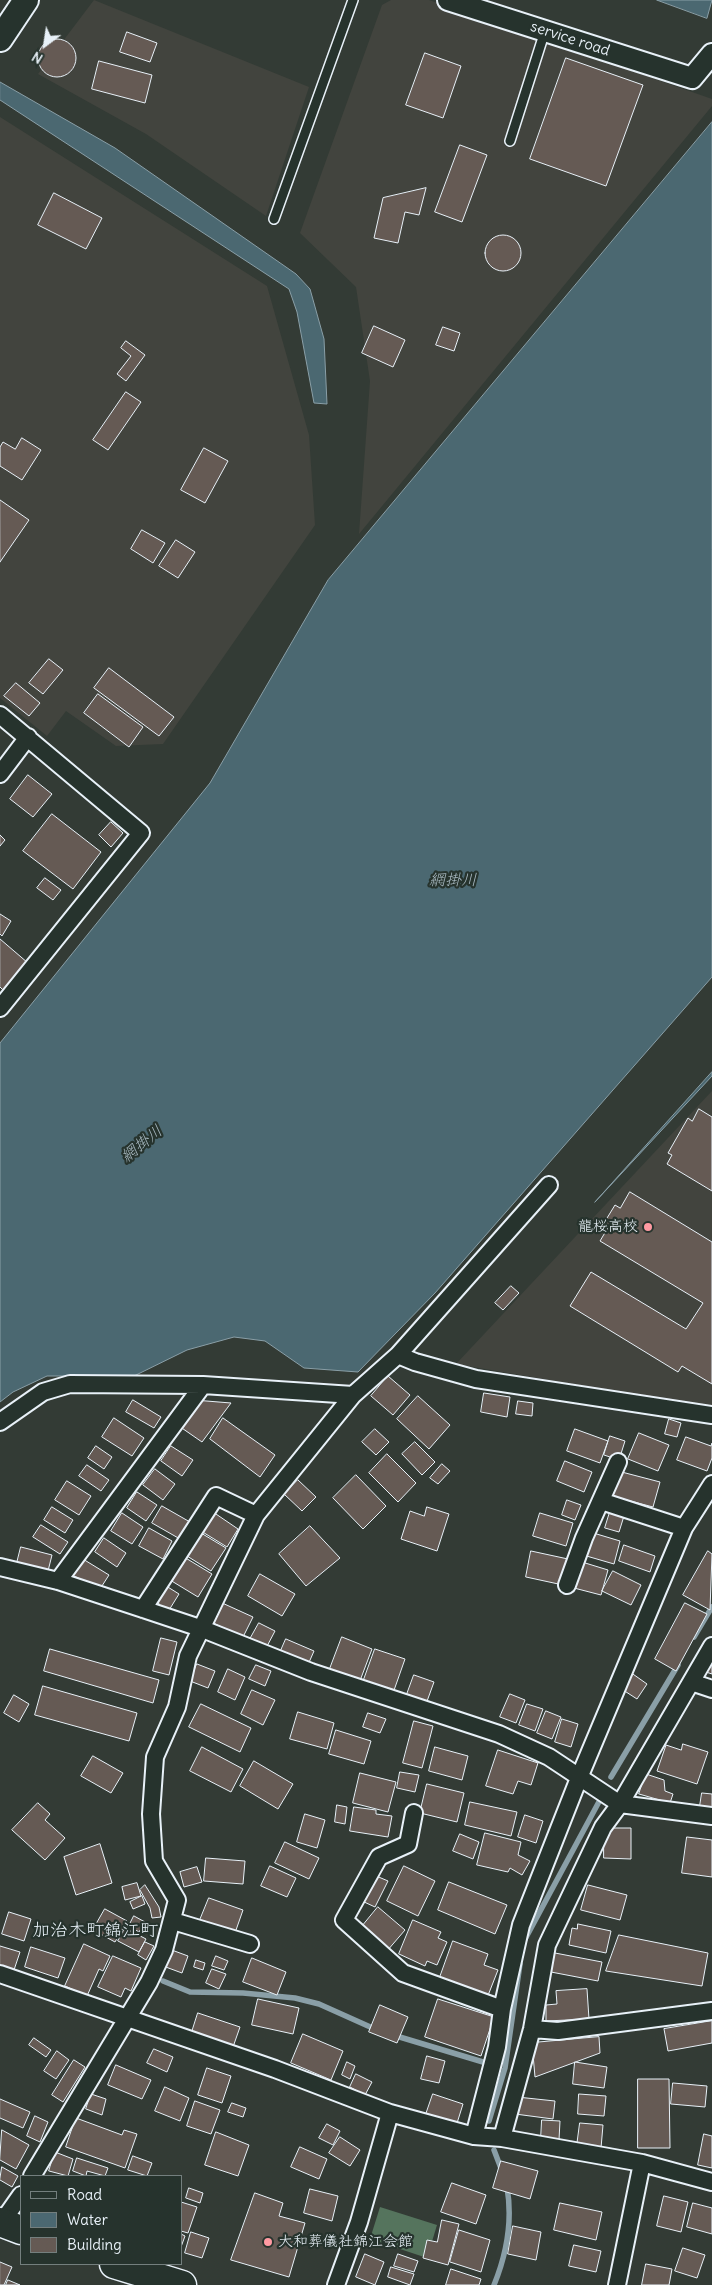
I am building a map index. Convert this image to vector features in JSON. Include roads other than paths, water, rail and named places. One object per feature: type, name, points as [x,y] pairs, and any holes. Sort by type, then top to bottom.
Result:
[{"type":"highway","points":[[117,2265],[182,2285]]},
{"type":"main road","points":[[0,39],[26,0]]},
{"type":"street","name":"service road","points":[[448,0],[692,78],[712,54]]},
{"type":"street","points":[[0,715],[142,834],[0,1008]]},
{"type":"street","points":[[0,774],[28,737]]},
{"type":"street","points":[[33,2175],[128,2019],[149,1982],[164,1950],[173,1921],[176,1900],[154,1861],[151,1814],[154,1757],[177,1707],[188,1656],[256,1514],[353,1396],[398,1355],[549,1185]]},
{"type":"street","points":[[398,1355],[415,1362],[476,1378],[712,1414]]},
{"type":"street","points":[[0,1422],[43,1392],[70,1384],[203,1385],[353,1396]]},
{"type":"street","points":[[58,1581],[203,1385]]},
{"type":"street","points":[[567,1585],[584,1538],[618,1462]]},
{"type":"street","points":[[474,2136],[497,2047],[502,2009],[521,1924],[579,1777],[684,1528],[712,1484]]},
{"type":"street","points":[[143,1609],[216,1496],[256,1514]]},
{"type":"street","points":[[601,1500],[684,1528]]},
{"type":"street","points":[[0,1568],[58,1581],[143,1609],[200,1628],[311,1672],[499,1734],[549,1757],[620,1804],[712,1816]]},
{"type":"street","points":[[502,2138],[532,2029],[547,1945],[603,1827],[620,1804],[712,1646]]},
{"type":"street","points":[[691,1682],[712,1689]]},
{"type":"street","points":[[414,1812],[408,1844],[379,1857],[344,1920],[403,1973],[502,2009]]},
{"type":"street","points":[[173,1921],[250,1944]]},
{"type":"street","points":[[0,1974],[276,2069],[390,2113],[474,2136],[502,2138],[642,2163],[712,2182]]},
{"type":"street","points":[[532,2029],[558,2031],[712,2011]]},
{"type":"street","points":[[336,2285],[358,2222],[390,2113]]},
{"type":"street","points":[[617,2285],[642,2163]]},
{"type":"street","points":[[6,2225],[20,2197]]},
{"type":"lane","points":[[274,219],[353,0]]},
{"type":"lane","points":[[510,141],[545,31]]},
{"type":"water","points":[[657,0],[712,0],[707,18]]},
{"type":"water","points":[[0,82],[115,148],[296,274],[310,289],[324,339],[327,404],[314,403],[297,312],[289,289],[0,100]]},
{"type":"water","name":"網掛川","points":[[712,122],[712,977],[435,1293],[358,1372],[304,1368],[265,1341],[234,1337],[187,1350],[134,1376],[47,1376],[13,1392],[0,1402],[0,1043],[210,783],[328,580]]},
{"type":"water","points":[[712,1072],[712,1076],[595,1202]]},
{"type":"waterway","points":[[694,1637],[712,1607]]},
{"type":"waterway","points":[[611,1777],[678,1665]]},
{"type":"waterway","points":[[523,1943],[601,1798]]},
{"type":"waterway","points":[[489,2121],[505,2068],[520,1964]]},
{"type":"waterway","points":[[163,1981],[190,1992],[243,1993],[295,1998],[319,2004],[377,2030]]},
{"type":"waterway","points":[[393,2035],[483,2062]]},
{"type":"waterway","points":[[494,2150],[502,2171]]},
{"type":"waterway","points":[[494,2285],[508,2237],[509,2200],[507,2187]]},
{"type":"place","name":"龍桜高校","points":[[648,1227]]},
{"type":"place","name":"大和葬儀社錦江会館","points":[[268,2242]]},
{"type":"district","name":"加治木町錦江町","points":[[95,1931]]}]
